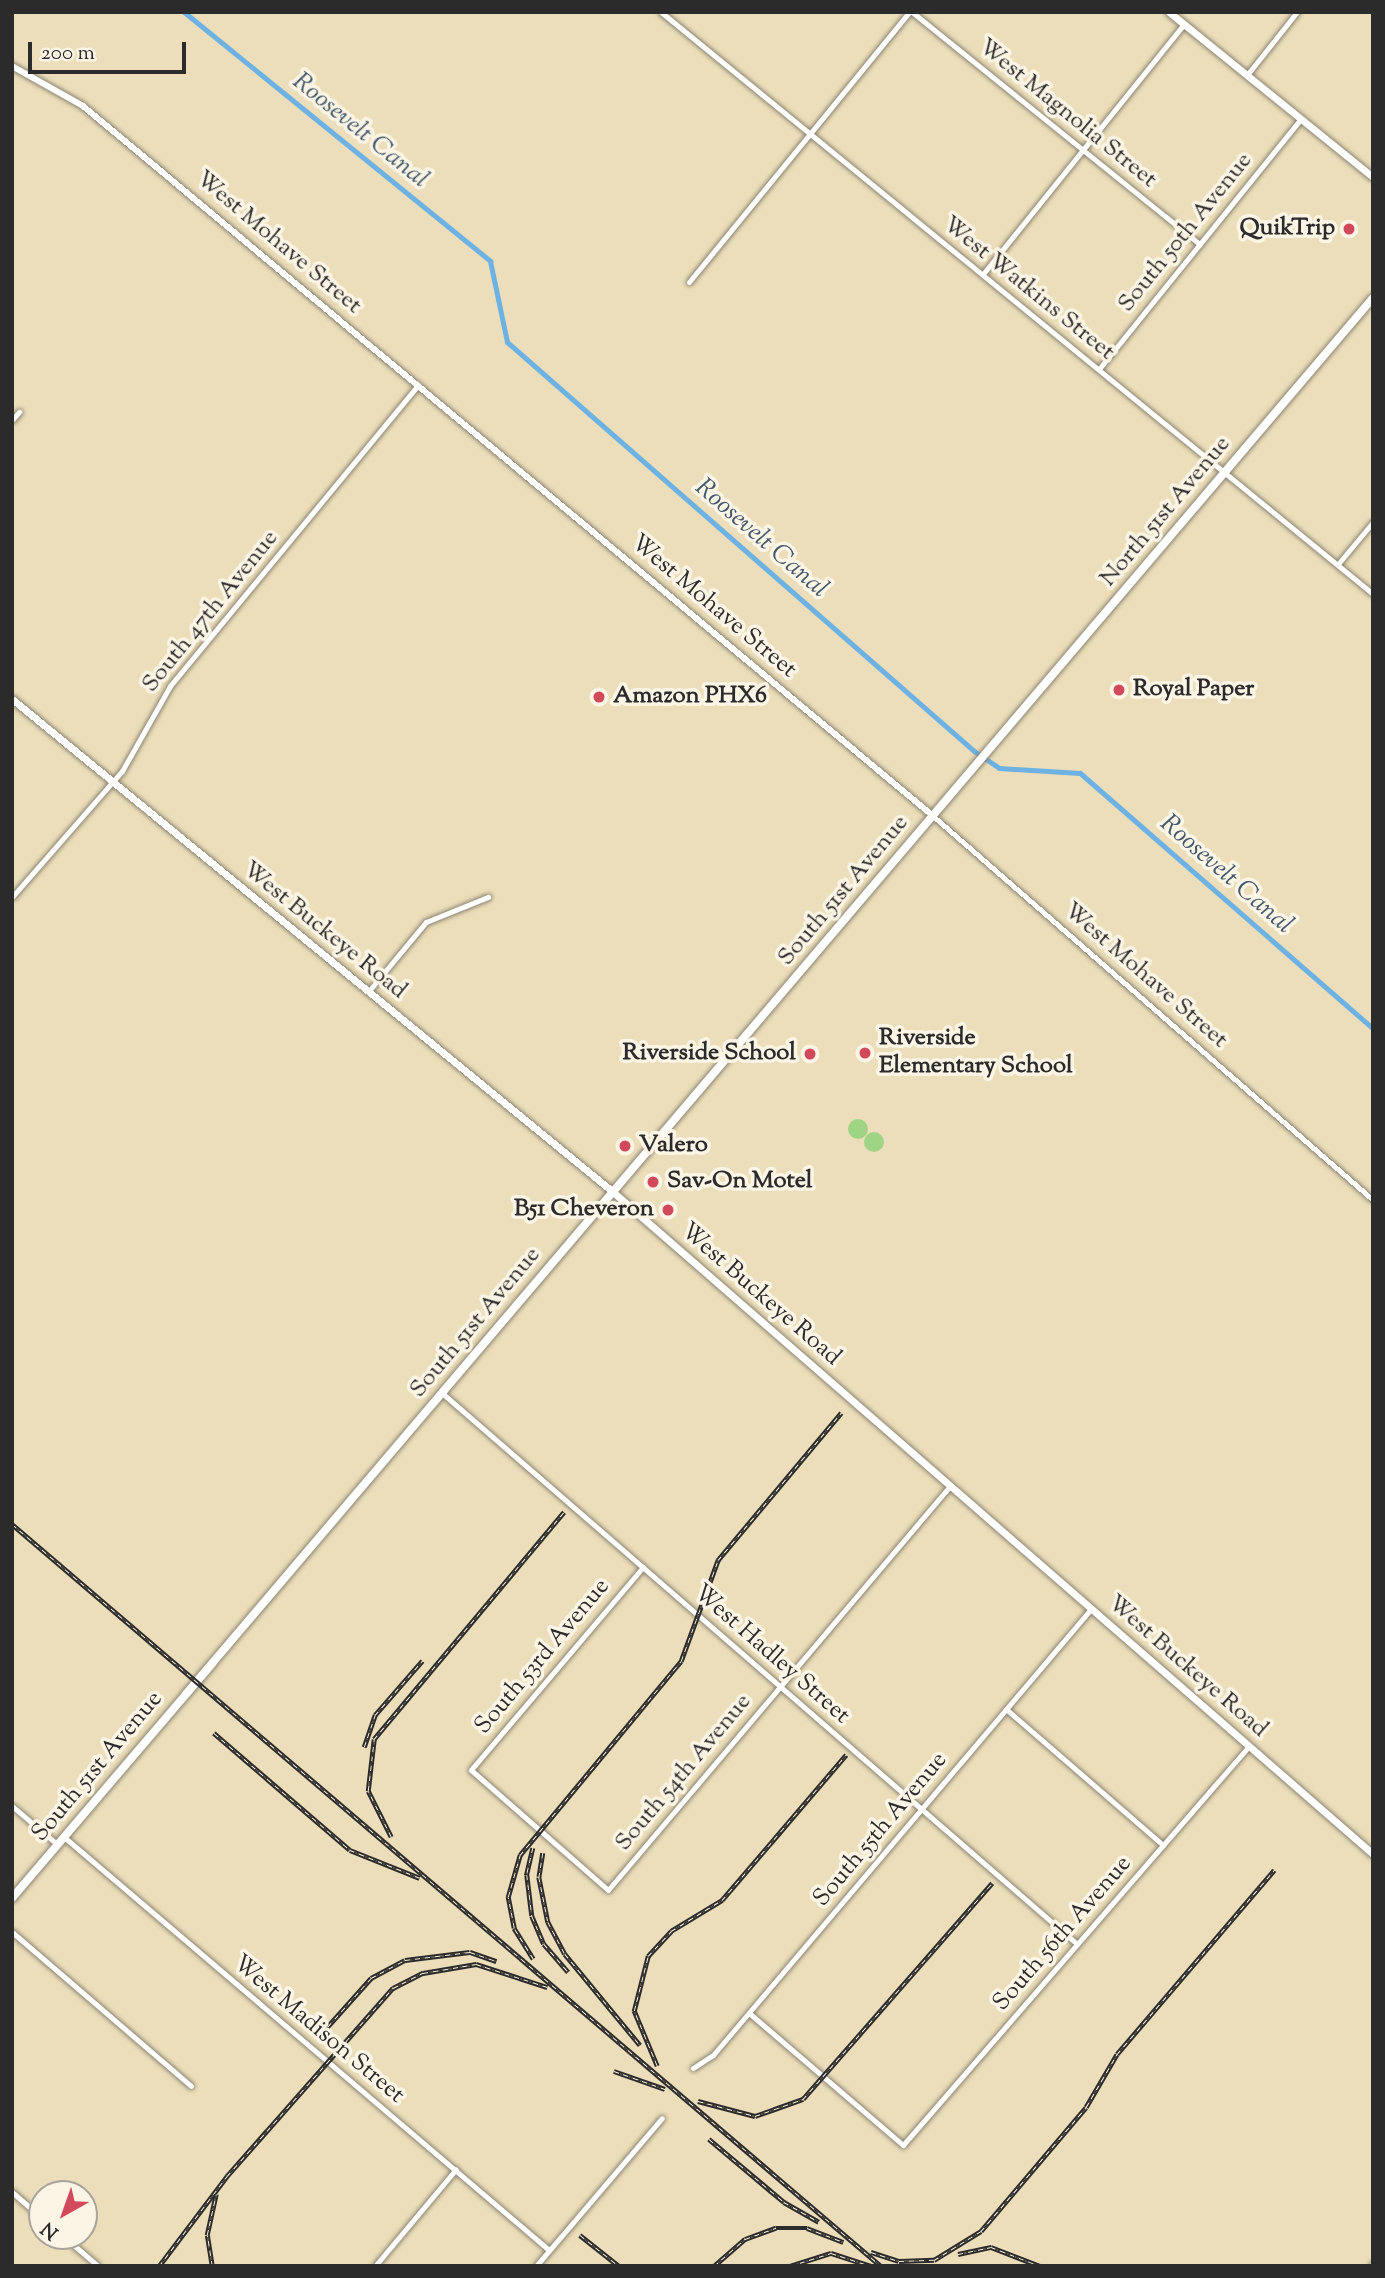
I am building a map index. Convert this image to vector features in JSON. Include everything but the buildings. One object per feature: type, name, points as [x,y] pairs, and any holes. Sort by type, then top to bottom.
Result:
[{"type":"main road","points":[[1169,12],[1373,177]]},
{"type":"main road","name":"North 51st Avenue","points":[[988,750],[1373,298]]},
{"type":"main road","name":"West Buckeye Road","points":[[12,699],[613,1192],[1373,1854]]},
{"type":"main road","name":"South 51st Avenue","points":[[12,1898],[988,750]]},
{"type":"street","name":"West Watkins Street","points":[[661,12],[1373,594]]},
{"type":"street","points":[[689,282],[910,12]]},
{"type":"street","name":"West Magnolia Street","points":[[910,12],[1200,244]]},
{"type":"street","points":[[1247,75],[1297,12]]},
{"type":"street","points":[[983,274],[1184,24]]},
{"type":"street","name":"West Mohave Street","points":[[12,66],[83,106],[418,385],[933,816],[1373,1200]]},
{"type":"street","name":"South 50th Avenue","points":[[1099,369],[1301,119]]},
{"type":"street","name":"South 47th Avenue","points":[[12,897],[113,782],[170,686],[418,385]]},
{"type":"street","points":[[12,420],[19,412]]},
{"type":"street","points":[[1338,564],[1373,522]]},
{"type":"street","points":[[368,992],[426,922],[488,897]]},
{"type":"street","name":"West Hadley Street","points":[[442,1393],[1077,1944]]},
{"type":"street","name":"South 54th Avenue","points":[[608,1890],[950,1486]]},
{"type":"street","name":"South 53rd Avenue","points":[[608,1890],[471,1770],[643,1567]]},
{"type":"street","name":"South 55th Avenue","points":[[693,2068],[749,2013],[1091,1609]]},
{"type":"street","points":[[1006,1709],[1163,1845]]},
{"type":"street","name":"South 56th Avenue","points":[[749,2013],[902,2145],[1249,1746]]},
{"type":"street","name":"West Madison Street","points":[[12,1806],[61,1841],[456,2169],[549,2250]]},
{"type":"street","points":[[12,1932],[191,2086]]},
{"type":"street","points":[[536,2266],[662,2118]]},
{"type":"street","points":[[375,2266],[456,2169]]},
{"type":"street","points":[[12,2192],[28,2206]]},
{"type":"street","points":[[80,2250],[98,2266]]},
{"type":"green space","points":[[896,1030],[902,1033],[905,1039],[902,1045],[896,1048],[890,1045],[887,1039],[890,1033]]},
{"type":"green space","points":[[854,1119],[862,1119],[868,1129],[862,1139],[854,1139],[848,1133],[848,1125]]},
{"type":"green space","points":[[870,1132],[878,1132],[884,1142],[878,1152],[870,1152],[864,1146],[864,1138]]},
{"type":"waterway","name":"Roosevelt Canal","points":[[184,12],[490,261],[507,342],[974,751],[999,768],[1080,773],[1373,1029]]},
{"type":"railway","points":[[533,1959],[514,1928],[508,1897],[520,1855],[681,1661],[718,1560],[841,1413]]},
{"type":"railway","points":[[391,1837],[368,1791],[374,1739],[564,1512]]},
{"type":"railway","points":[[12,1524],[881,2266]]},
{"type":"railway","points":[[364,1747],[375,1715],[422,1661]]},
{"type":"railway","points":[[214,1733],[350,1850],[420,1878]]},
{"type":"railway","points":[[657,2066],[634,2011],[648,1956],[671,1931],[722,1900],[846,1755]]},
{"type":"railway","points":[[533,1848],[527,1875],[532,1916],[544,1944],[568,1972]]},
{"type":"railway","points":[[543,1853],[539,1877],[548,1922],[565,1954],[640,2045]]},
{"type":"railway","points":[[871,2252],[899,2261],[934,2260],[981,2231],[1086,2107],[1117,2054],[1274,1870]]},
{"type":"railway","points":[[698,2101],[755,2116],[803,2099],[992,1883]]},
{"type":"railway","points":[[321,2034],[371,1978],[405,1960],[470,1952],[496,1961]]},
{"type":"railway","points":[[159,2266],[227,2176],[393,1988],[423,1973],[476,1964],[547,1987]]},
{"type":"railway","points":[[614,2071],[665,2089]]},
{"type":"railway","points":[[709,2139],[784,2202],[819,2222]]},
{"type":"railway","points":[[212,2266],[207,2235],[216,2194]]},
{"type":"railway","points":[[714,2266],[745,2239],[776,2228],[807,2228],[843,2242]]},
{"type":"railway","points":[[580,2235],[619,2266]]},
{"type":"railway","points":[[958,2254],[991,2247],[1040,2266]]},
{"type":"railway","points":[[790,2266],[831,2253],[871,2266]]},
{"type":"place","name":"QuikTrip","points":[[1349,229]]},
{"type":"place","name":"Royal Paper","points":[[1119,690]]},
{"type":"place","name":"Amazon PHX6","points":[[599,697]]},
{"type":"place","name":"Riverside Elementary School","points":[[865,1053]]},
{"type":"place","name":"Riverside School","points":[[810,1054]]},
{"type":"place","name":"Valero","points":[[625,1146]]},
{"type":"place","name":"Sav-On Motel","points":[[653,1182]]},
{"type":"place","name":"B51 Cheveron","points":[[668,1210]]}]
